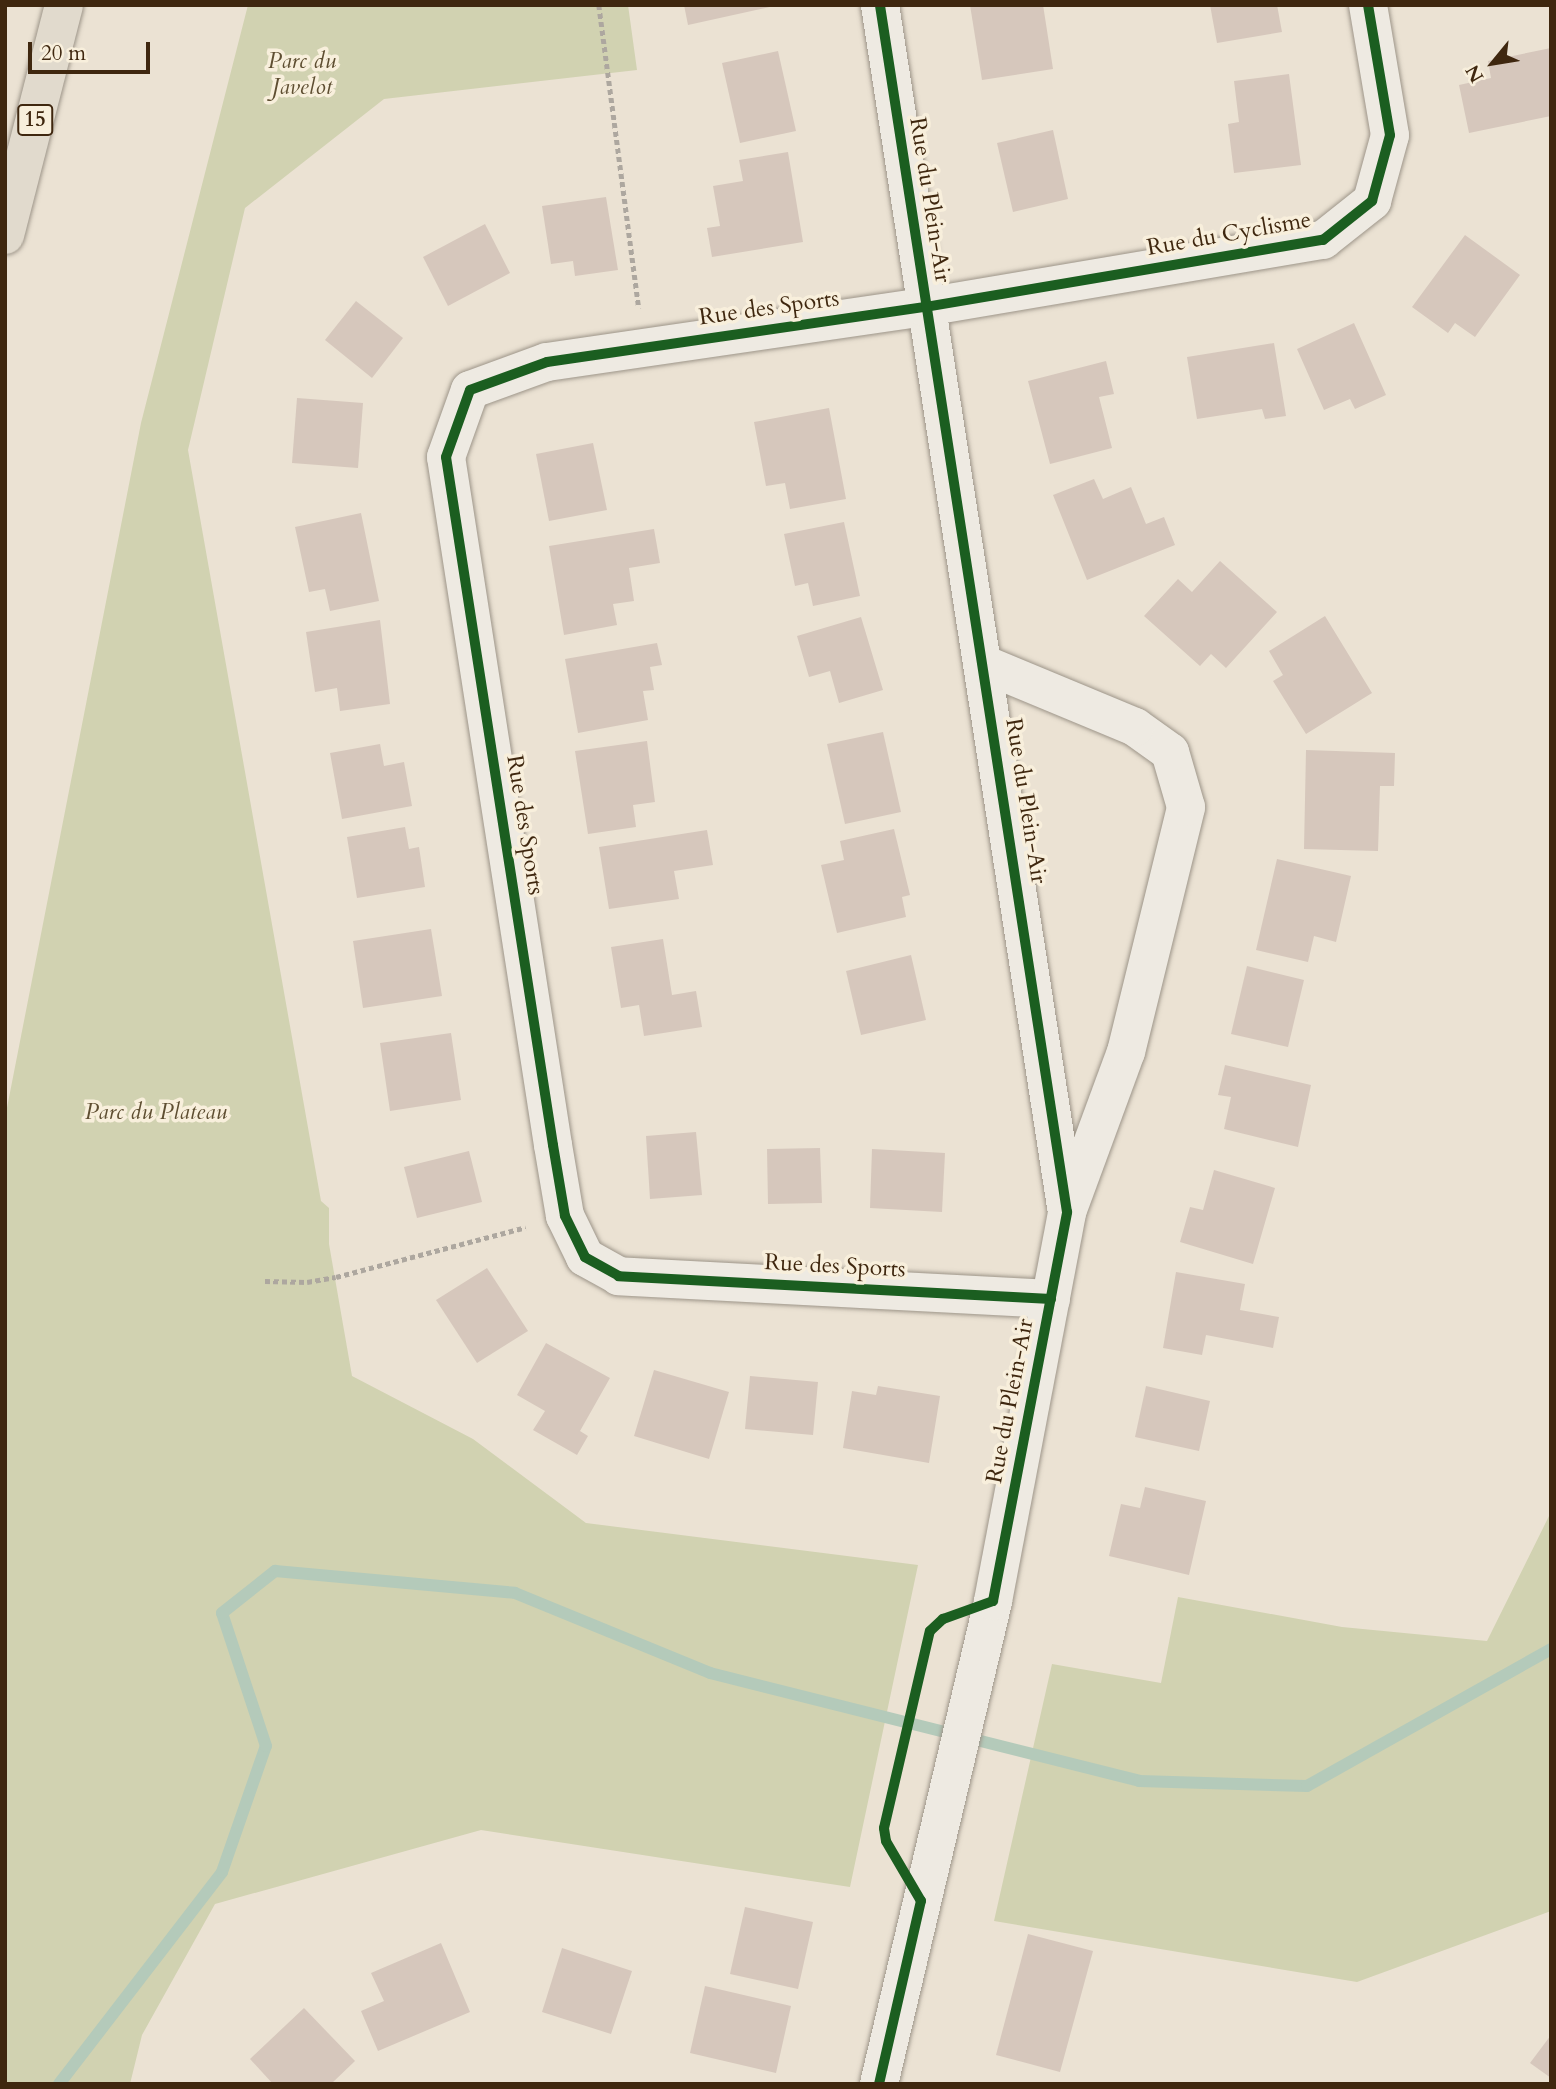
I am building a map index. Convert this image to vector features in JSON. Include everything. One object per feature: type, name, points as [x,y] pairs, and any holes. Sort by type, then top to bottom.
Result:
[{"type":"highway","name":"15","points":[[5,235],[64,5]]},
{"type":"street","name":"Rue du Plein-Air","points":[[880,5],[925,307],[985,664],[1067,1212]]},
{"type":"street","name":"Rue du Cyclisme","points":[[925,307],[1323,240],[1372,201],[1390,135],[1368,5]]},
{"type":"street","name":"Rue des Sports","points":[[925,307],[547,362],[470,390],[446,457],[565,1216],[585,1257],[619,1276],[1051,1299]]},
{"type":"street","name":"Rue du Plein-Air","points":[[879,2084],[985,1635],[1067,1212],[1126,1052],[1186,807],[1170,752],[1135,727],[985,664]]},
{"type":"path","points":[[599,5],[644,347]]},
{"type":"path","points":[[265,1281],[307,1282],[336,1277],[565,1216]]},
{"type":"green space","points":[[248,5],[628,5],[637,70],[384,99],[245,208],[188,450],[321,1201],[329,1208],[329,1244],[352,1376],[473,1439],[586,1523],[918,1565],[850,1887],[481,1830],[215,1904],[142,2035],[130,2084],[5,2084],[5,1118],[141,423]]},
{"type":"green space","points":[[1551,1512],[1551,1911],[1357,1982],[994,1921],[1052,1664],[1161,1683],[1178,1597],[1342,1627],[1487,1641]]},
{"type":"building","points":[[684,5],[774,5],[774,6],[688,25]]},
{"type":"building","points":[[970,5],[1043,5],[1053,69],[982,80]]},
{"type":"building","points":[[1210,5],[1277,5],[1282,32],[1217,43]]},
{"type":"building","points":[[1551,48],[1551,116],[1469,133],[1459,85],[1491,78],[1488,61]]},
{"type":"building","points":[[778,51],[796,131],[740,143],[722,63]]},
{"type":"building","points":[[1289,74],[1301,165],[1234,173],[1228,124],[1239,122],[1234,81]]},
{"type":"building","points":[[1053,130],[1068,199],[1013,212],[997,143]]},
{"type":"building","points":[[788,152],[803,242],[712,257],[707,228],[720,226],[713,186],[743,181],[739,160]]},
{"type":"building","points":[[606,197],[618,270],[575,276],[573,261],[551,264],[542,206]]},
{"type":"building","points":[[485,224],[510,273],[448,306],[423,257]]},
{"type":"building","points":[[1465,235],[1520,275],[1475,337],[1455,323],[1448,333],[1412,307]]},
{"type":"building","points":[[356,301],[403,338],[372,378],[325,340]]},
{"type":"building","points":[[1354,323],[1386,395],[1355,409],[1350,399],[1324,410],[1297,349]]},
{"type":"building","points":[[1274,343],[1286,416],[1265,419],[1262,409],[1197,419],[1187,357]]},
{"type":"building","points":[[1106,361],[1114,394],[1099,397],[1112,448],[1050,464],[1028,381]]},
{"type":"building","points":[[297,398],[363,403],[358,468],[292,463]]},
{"type":"building","points":[[829,408],[846,499],[790,509],[785,483],[766,486],[754,422]]},
{"type":"building","points":[[593,443],[607,510],[549,521],[536,454]]},
{"type":"building","points":[[1094,479],[1103,499],[1131,487],[1146,524],[1164,517],[1175,545],[1087,580],[1053,495]]},
{"type":"building","points":[[361,513],[379,601],[330,611],[325,589],[309,592],[295,527]]},
{"type":"building","points":[[844,522],[860,596],[813,606],[808,583],[795,586],[784,534]]},
{"type":"building","points":[[654,529],[660,563],[629,568],[634,601],[613,604],[617,625],[564,635],[549,546]]},
{"type":"building","points":[[1220,561],[1277,612],[1226,668],[1211,654],[1200,666],[1144,616],[1178,579],[1192,592]]},
{"type":"building","points":[[1325,616],[1372,693],[1306,734],[1273,681],[1283,675],[1269,651]]},
{"type":"building","points":[[861,617],[883,690],[839,703],[830,671],[809,677],[797,636]]},
{"type":"building","points":[[380,620],[390,704],[340,711],[337,688],[315,692],[306,632]]},
{"type":"building","points":[[657,643],[662,665],[650,667],[654,690],[643,691],[648,720],[578,733],[565,659]]},
{"type":"building","points":[[883,732],[901,812],[845,824],[827,744]]},
{"type":"building","points":[[647,741],[655,802],[633,805],[636,827],[588,834],[575,751]]},
{"type":"building","points":[[380,744],[384,766],[404,762],[412,806],[342,819],[330,753]]},
{"type":"building","points":[[1306,750],[1395,753],[1394,786],[1380,786],[1378,851],[1304,849]]},
{"type":"building","points":[[405,827],[409,849],[419,847],[425,887],[357,898],[347,837]]},
{"type":"building","points":[[894,829],[910,895],[902,897],[906,917],[837,933],[821,865],[844,860],[840,841]]},
{"type":"building","points":[[707,830],[713,865],[674,871],[679,899],[609,909],[599,847]]},
{"type":"building","points":[[1277,859],[1351,876],[1336,942],[1314,936],[1308,962],[1256,950]]},
{"type":"building","points":[[431,929],[442,996],[363,1008],[353,941]]},
{"type":"building","points":[[663,939],[672,995],[696,991],[702,1027],[644,1036],[639,1005],[621,1008],[611,947]]},
{"type":"building","points":[[911,955],[926,1020],[861,1035],[846,971]]},
{"type":"building","points":[[1247,966],[1304,980],[1288,1047],[1231,1034]]},
{"type":"building","points":[[451,1033],[461,1100],[390,1111],[380,1043]]},
{"type":"building","points":[[1225,1065],[1311,1085],[1298,1147],[1224,1129],[1231,1097],[1218,1095]]},
{"type":"building","points":[[696,1132],[702,1195],[650,1199],[646,1136]]},
{"type":"building","points":[[820,1148],[822,1203],[768,1204],[767,1149]]},
{"type":"building","points":[[872,1149],[945,1153],[942,1212],[870,1208]]},
{"type":"building","points":[[469,1151],[482,1202],[417,1218],[404,1167]]},
{"type":"building","points":[[1214,1170],[1275,1188],[1253,1264],[1180,1242],[1190,1207],[1203,1210]]},
{"type":"building","points":[[487,1268],[528,1331],[477,1363],[436,1300]]},
{"type":"building","points":[[1176,1272],[1245,1284],[1240,1310],[1279,1317],[1273,1348],[1206,1335],[1202,1355],[1163,1348]]},
{"type":"building","points":[[546,1343],[610,1378],[580,1431],[588,1436],[577,1455],[533,1430],[545,1411],[517,1395]]},
{"type":"building","points":[[654,1370],[729,1392],[709,1459],[634,1436]]},
{"type":"building","points":[[750,1376],[818,1382],[813,1435],[745,1429]]},
{"type":"building","points":[[878,1386],[940,1396],[929,1463],[843,1448],[852,1391],[876,1395]]},
{"type":"building","points":[[1146,1386],[1210,1401],[1199,1451],[1135,1437]]},
{"type":"building","points":[[1145,1487],[1206,1501],[1189,1575],[1109,1556],[1121,1504],[1140,1508]]},
{"type":"building","points":[[745,1907],[813,1922],[798,1989],[730,1974]]},
{"type":"building","points":[[1028,1934],[1093,1951],[1060,2072],[996,2055]]},
{"type":"building","points":[[441,1943],[470,2012],[378,2051],[361,2011],[384,2001],[371,1973]]},
{"type":"building","points":[[562,1948],[632,1971],[611,2034],[542,2012]]},
{"type":"building","points":[[705,1986],[791,2006],[776,2073],[690,2053]]},
{"type":"building","points":[[304,2008],[355,2061],[331,2084],[273,2084],[250,2059]]},
{"type":"building","points":[[1551,2035],[1551,2078],[1530,2063]]},
{"type":"waterway","points":[[59,2084],[222,1872],[266,1746],[222,1613],[275,1571],[515,1593],[710,1673],[1139,1781],[1307,1786],[1551,1649]]},
{"type":"cycle path","points":[[879,2084],[921,1901],[886,1841],[884,1828],[930,1631],[943,1619],[993,1601],[1067,1212],[880,5]]},
{"type":"cycle path","points":[[1051,1299],[619,1276],[585,1257],[565,1216],[446,457],[470,390],[547,362],[925,307],[1323,240],[1372,201],[1390,135],[1368,5]]},
{"type":"park label","name":"Parc du Javelot","points":[[302,74]]},
{"type":"park label","name":"Parc du Plateau","points":[[156,1112]]}]
